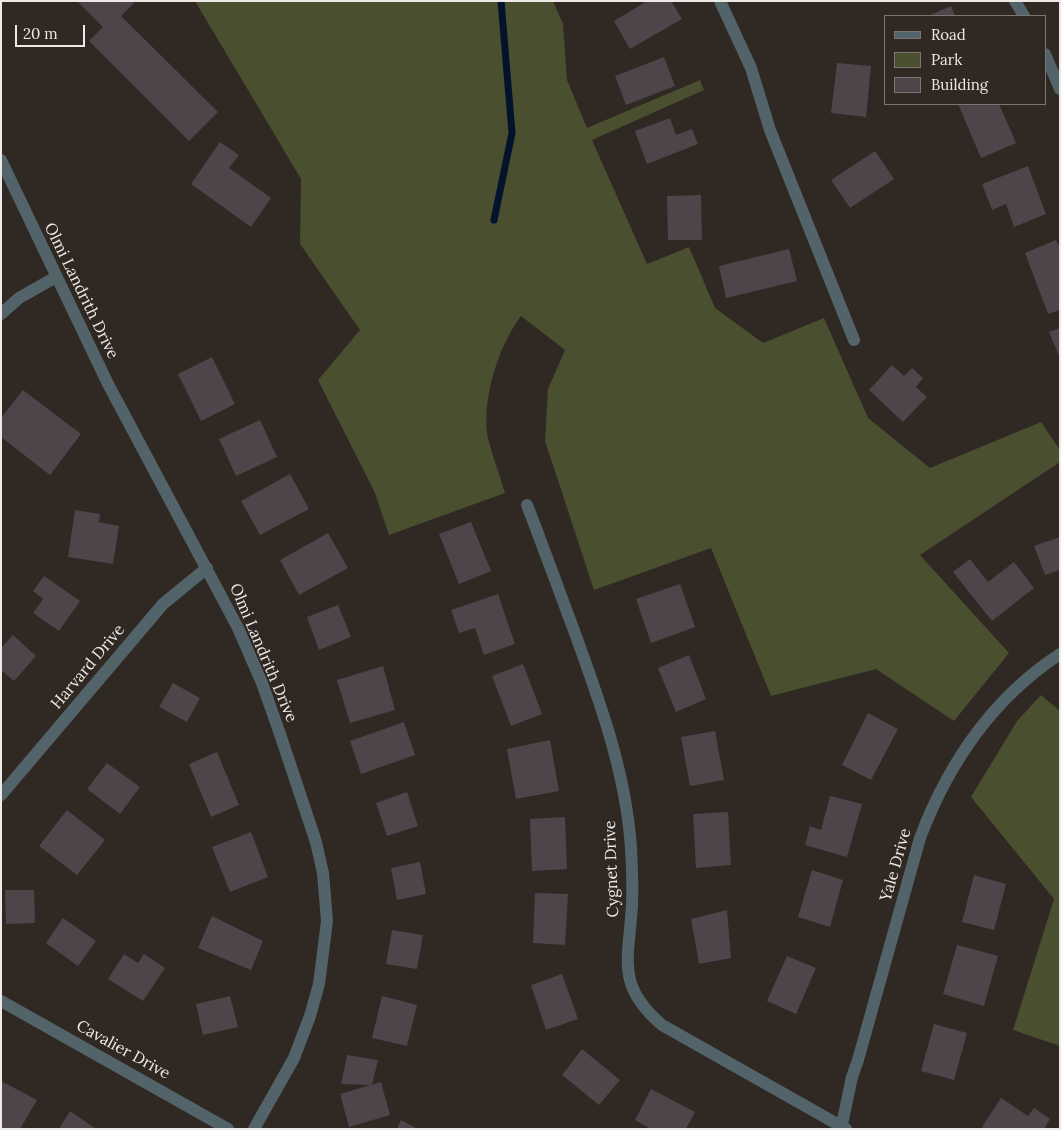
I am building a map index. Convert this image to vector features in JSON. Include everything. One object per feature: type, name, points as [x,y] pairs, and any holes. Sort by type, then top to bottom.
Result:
[{"type":"street","points":[[720,1],[751,68],[770,130],[854,340]]},
{"type":"street","points":[[1015,1],[1023,15]]},
{"type":"street","points":[[1046,56],[1060,88]]},
{"type":"street","name":"Olmi Landrith Drive","points":[[1,160],[108,384],[238,628],[262,683],[316,842],[323,873],[327,921],[319,984],[310,1016],[294,1058],[254,1129]]},
{"type":"street","points":[[1,314],[19,298],[56,277]]},
{"type":"street","name":"Cygnet Drive","points":[[527,505],[595,688],[610,732],[619,770],[628,816],[631,849],[632,903],[627,961],[628,976],[635,995],[646,1012],[662,1025],[843,1128]]},
{"type":"street","name":"Harvard Drive","points":[[1,795],[163,604],[207,568]]},
{"type":"street","name":"Yale Drive","points":[[843,1128],[852,1076],[920,838],[934,802],[970,740],[994,711],[1020,685],[1060,654]]},
{"type":"street","name":"Cavalier Drive","points":[[1,1000],[228,1129]]},
{"type":"green space","points":[[195,1],[553,1],[563,24],[567,80],[587,128],[700,80],[704,90],[592,140],[647,264],[689,247],[715,308],[763,343],[824,318],[868,418],[930,468],[1041,422],[1060,450],[1060,462],[920,555],[1009,653],[954,721],[876,669],[771,696],[711,548],[594,590],[545,441],[548,389],[565,350],[521,316],[506,341],[494,371],[486,418],[490,447],[505,493],[389,535],[375,493],[318,380],[360,330],[300,244],[301,179]]},
{"type":"green space","points":[[1041,695],[1060,711],[1060,1046],[1013,1030],[1054,899],[971,797],[1017,721]]},
{"type":"building","points":[[77,1],[132,1],[134,3],[121,16],[218,112],[189,141],[89,41],[103,27]]},
{"type":"building","points":[[647,1],[671,1],[682,19],[630,49],[614,21]]},
{"type":"building","points":[[951,6],[955,15],[930,15]]},
{"type":"building","points":[[664,57],[675,86],[626,105],[615,76]]},
{"type":"building","points":[[837,63],[871,66],[866,117],[831,113]]},
{"type":"building","points":[[958,105],[999,105],[1016,143],[981,158]]},
{"type":"building","points":[[670,118],[676,135],[692,129],[698,144],[647,164],[635,131]]},
{"type":"building","points":[[220,142],[239,155],[229,168],[271,198],[251,227],[191,184]]},
{"type":"building","points":[[875,151],[894,179],[850,208],[831,180]]},
{"type":"building","points":[[1028,166],[1046,214],[1014,227],[1006,204],[992,210],[982,184]]},
{"type":"building","points":[[701,195],[702,240],[668,240],[667,196]]},
{"type":"building","points":[[1056,240],[1060,248],[1060,310],[1048,314],[1025,253]]},
{"type":"building","points":[[789,249],[797,281],[726,298],[719,266]]},
{"type":"building","points":[[1060,328],[1060,358],[1049,332]]},
{"type":"building","points":[[212,357],[235,404],[201,421],[178,374]]},
{"type":"building","points":[[892,365],[904,376],[912,368],[923,378],[916,387],[927,397],[903,422],[869,390]]},
{"type":"building","points":[[23,390],[81,434],[50,475],[1,437],[1,418]]},
{"type":"building","points":[[260,420],[277,457],[236,476],[219,439]]},
{"type":"building","points":[[290,474],[309,509],[260,535],[241,501]]},
{"type":"building","points":[[75,510],[100,514],[99,522],[119,526],[113,564],[68,557]]},
{"type":"building","points":[[471,522],[491,571],[459,584],[439,534]]},
{"type":"building","points":[[328,533],[348,568],[299,595],[280,560]]},
{"type":"building","points":[[1060,537],[1060,570],[1045,575],[1034,546]]},
{"type":"building","points":[[970,559],[988,582],[1014,562],[1034,588],[992,621],[953,572]]},
{"type":"building","points":[[44,576],[80,601],[59,631],[33,613],[43,599],[33,591]]},
{"type":"building","points":[[680,584],[695,627],[651,643],[636,599]]},
{"type":"building","points":[[498,594],[515,644],[484,655],[475,628],[459,633],[451,610]]},
{"type":"building","points":[[338,605],[351,637],[319,650],[307,617]]},
{"type":"building","points":[[13,635],[36,656],[14,681],[1,670],[1,648]]},
{"type":"building","points":[[689,655],[706,699],[676,712],[658,668]]},
{"type":"building","points":[[523,664],[542,714],[511,726],[492,676]]},
{"type":"building","points":[[383,666],[395,710],[350,723],[337,680]]},
{"type":"building","points":[[173,683],[200,698],[187,722],[159,707]]},
{"type":"building","points":[[868,713],[898,729],[871,780],[842,765]]},
{"type":"building","points":[[404,722],[415,755],[361,774],[350,741]]},
{"type":"building","points":[[715,731],[724,780],[690,786],[681,737]]},
{"type":"building","points":[[550,740],[559,791],[516,799],[507,749]]},
{"type":"building","points":[[217,752],[239,805],[211,817],[189,764]]},
{"type":"building","points":[[107,763],[140,787],[120,814],[87,789]]},
{"type":"building","points":[[407,792],[418,826],[387,836],[376,803]]},
{"type":"building","points":[[830,796],[862,804],[847,857],[805,845],[810,826],[821,830]]},
{"type":"building","points":[[67,810],[105,840],[77,875],[39,846]]},
{"type":"building","points":[[728,812],[731,865],[696,868],[693,814]]},
{"type":"building","points":[[565,817],[567,869],[532,871],[530,819]]},
{"type":"building","points":[[251,832],[268,877],[230,892],[212,847]]},
{"type":"building","points":[[420,862],[426,894],[397,900],[391,868]]},
{"type":"building","points":[[812,870],[843,880],[830,927],[798,917]]},
{"type":"building","points":[[974,875],[1006,884],[994,930],[962,922]]},
{"type":"building","points":[[5,890],[34,890],[35,923],[6,924]]},
{"type":"building","points":[[535,893],[568,894],[565,945],[533,943]]},
{"type":"building","points":[[727,910],[731,958],[699,964],[691,919]]},
{"type":"building","points":[[212,916],[263,941],[251,970],[198,948]]},
{"type":"building","points":[[63,918],[96,941],[78,966],[46,943]]},
{"type":"building","points":[[392,930],[423,935],[417,969],[386,964]]},
{"type":"building","points":[[957,945],[998,956],[984,1006],[943,994]]},
{"type":"building","points":[[124,954],[138,963],[144,954],[165,968],[143,1001],[108,979]]},
{"type":"building","points":[[787,956],[816,968],[796,1014],[767,1001]]},
{"type":"building","points":[[562,974],[578,1019],[546,1030],[531,985]]},
{"type":"building","points":[[230,996],[238,1027],[203,1035],[196,1004]]},
{"type":"building","points":[[382,996],[417,1005],[407,1046],[372,1038]]},
{"type":"building","points":[[934,1024],[967,1033],[954,1080],[921,1071]]},
{"type":"building","points":[[582,1049],[620,1080],[599,1105],[562,1075]]},
{"type":"building","points":[[347,1055],[378,1060],[372,1085],[341,1084]]},
{"type":"building","points":[[1,1081],[37,1100],[20,1129],[1,1129]]},
{"type":"building","points":[[381,1082],[390,1115],[349,1127],[340,1094]]},
{"type":"building","points":[[651,1089],[695,1112],[686,1129],[651,1129],[635,1120]]},
{"type":"building","points":[[1001,1098],[1028,1116],[1034,1108],[1050,1119],[1044,1129],[985,1129],[982,1127]]},
{"type":"building","points":[[70,1111],[96,1129],[59,1129]]},
{"type":"building","points":[[401,1120],[418,1129],[397,1129]]},
{"type":"waterway","points":[[494,220],[512,133],[501,1]]}]
